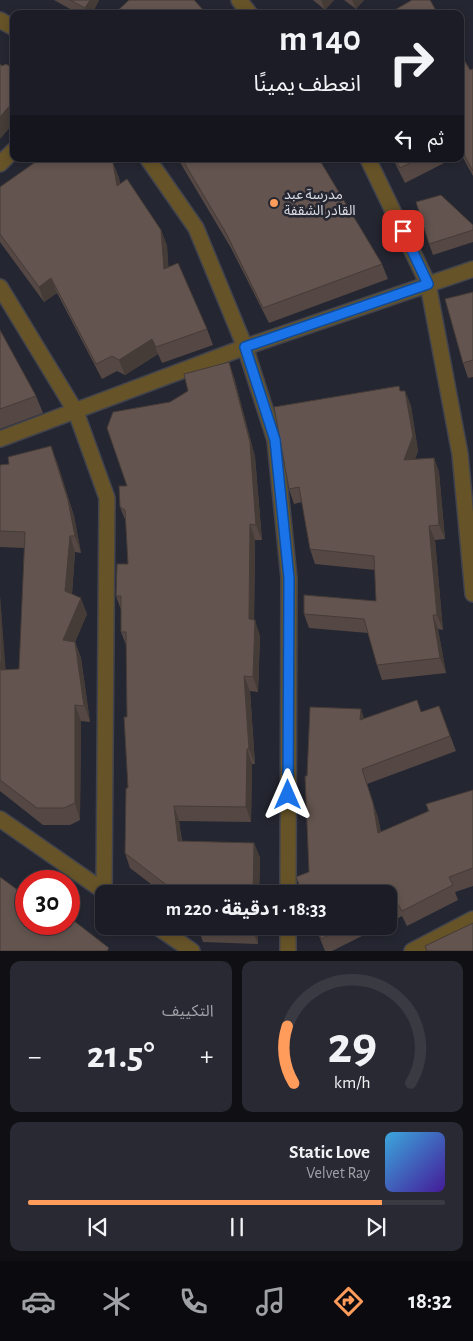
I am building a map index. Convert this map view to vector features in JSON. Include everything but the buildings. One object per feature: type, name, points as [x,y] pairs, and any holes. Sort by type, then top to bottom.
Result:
[{"type":"street","points":[[239,0],[247,10]]},
{"type":"street","points":[[0,164],[10,154]]},
{"type":"street","points":[[150,162],[196,228],[245,347],[275,440],[289,578],[288,885]]},
{"type":"street","points":[[369,162],[428,284],[460,454],[473,594]]},
{"type":"street","points":[[0,439],[245,347],[473,269]]},
{"type":"street","points":[[0,286],[76,412],[107,498],[106,885]]},
{"type":"street","points":[[0,819],[96,885]]},
{"type":"street","points":[[412,951],[473,919]]},
{"type":"street","points":[[169,935],[192,951]]},
{"type":"street","points":[[288,935],[288,951]]},
{"type":"place","name":"مدرسة عبد القادر الشقفة","points":[[274,203]]},
{"type":"route","points":[[288,795],[289,578],[275,440],[245,347],[428,284],[403,231]]}]
